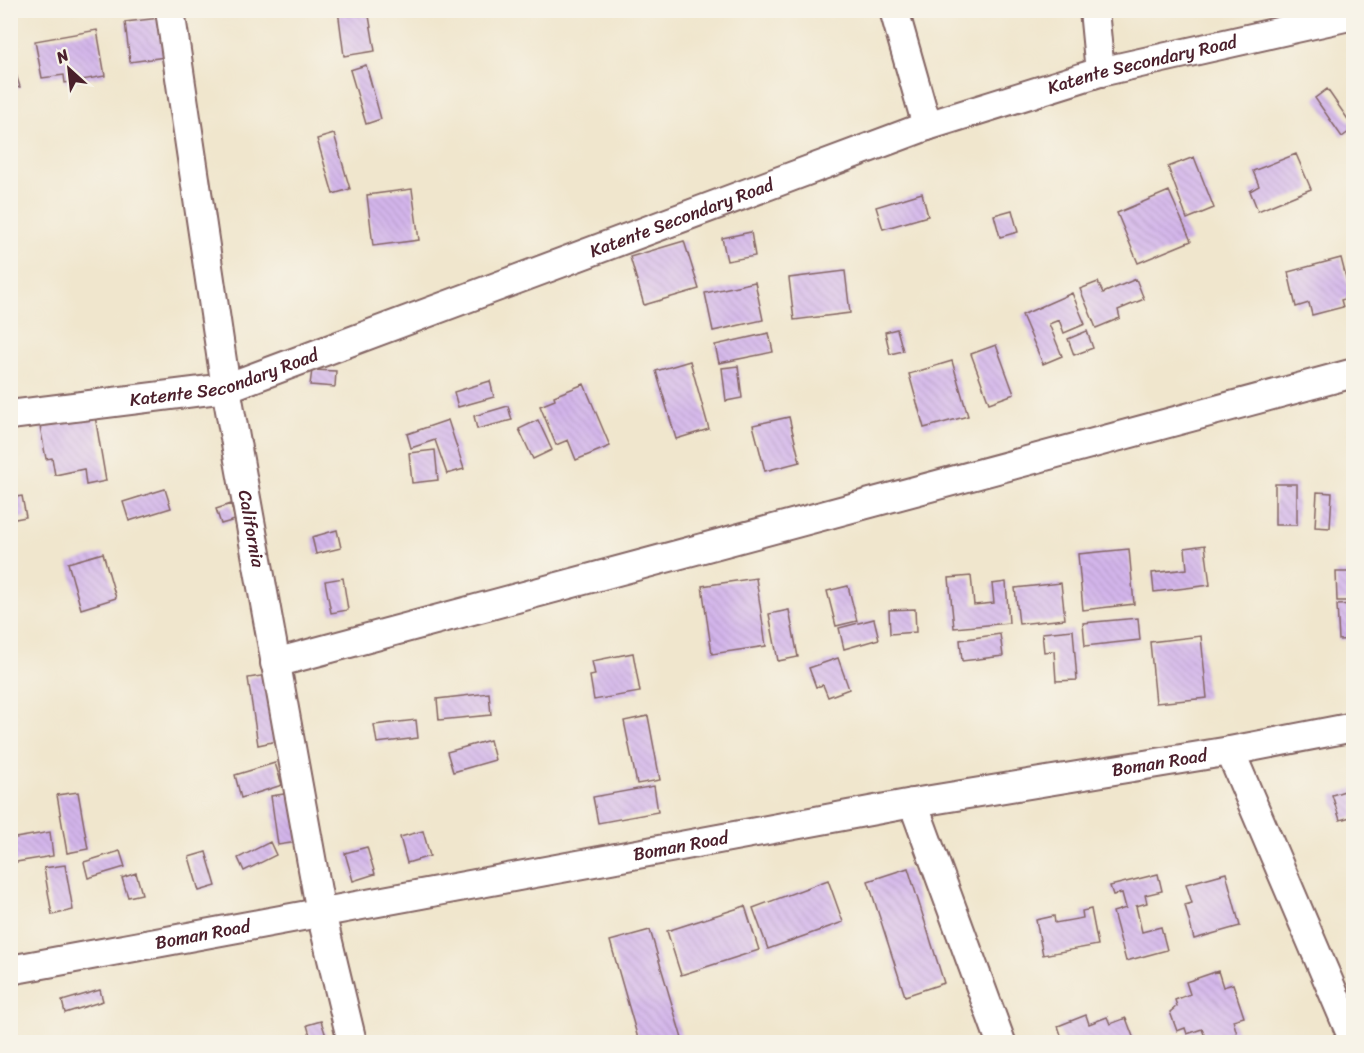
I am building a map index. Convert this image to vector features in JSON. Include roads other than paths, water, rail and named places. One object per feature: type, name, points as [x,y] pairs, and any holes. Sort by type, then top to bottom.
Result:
[{"type":"street","name":"California","points":[[170,10],[226,388],[321,913],[352,1042]]},
{"type":"street","points":[[894,10],[927,126]]},
{"type":"street","points":[[1094,10],[1100,72]]},
{"type":"street","name":"Katente Secondary Road","points":[[10,415],[226,388],[927,126],[1100,72],[1353,15]]},
{"type":"street","points":[[275,663],[1353,373]]},
{"type":"street","name":"Boman Road","points":[[10,970],[913,803],[1230,751],[1353,727]]},
{"type":"street","points":[[1230,751],[1353,1041]]},
{"type":"street","points":[[913,803],[1000,1042]]}]
